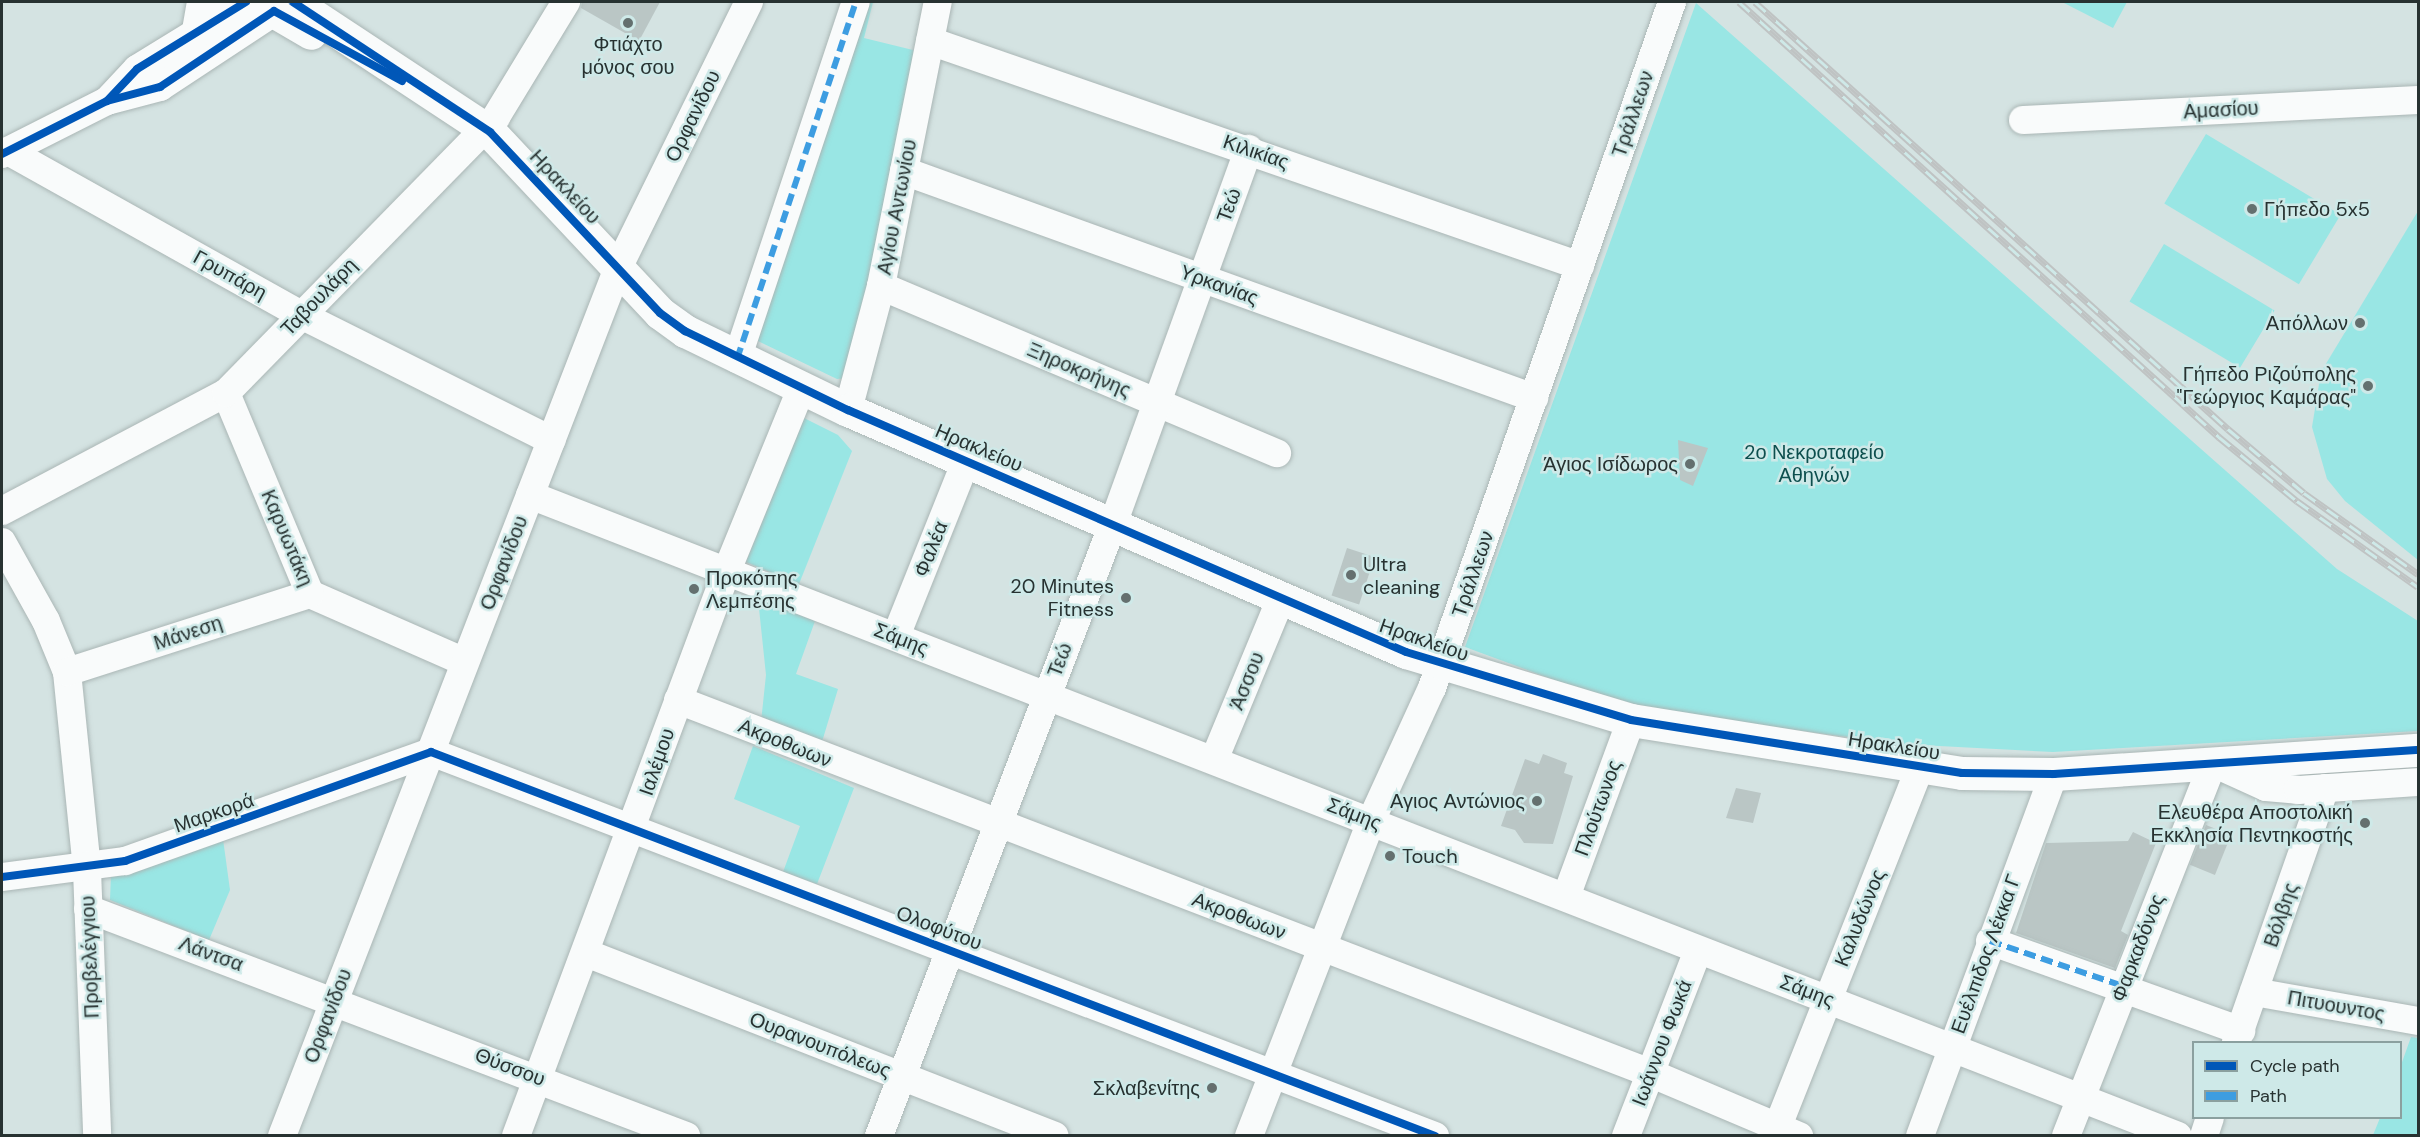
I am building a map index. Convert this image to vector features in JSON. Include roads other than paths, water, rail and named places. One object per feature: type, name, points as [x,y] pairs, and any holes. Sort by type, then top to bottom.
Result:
[{"type":"main road","points":[[333,2],[348,35]]},
{"type":"main road","name":"Ηρακλείου","points":[[272,3],[348,35],[425,91]]},
{"type":"main road","name":"Ηρακλείου","points":[[272,3],[482,126],[671,323],[737,359],[848,410],[1113,524],[1280,601],[1441,664],[1631,720],[1920,768],[2054,774],[2418,750]]},
{"type":"street","name":"Ταβουλάρη","points":[[2,511],[226,393],[482,126],[500,112],[566,2]]},
{"type":"street","name":"Ορφανίδου","points":[[282,1136],[618,268],[749,2]]},
{"type":"street","points":[[737,359],[856,2]]},
{"type":"street","name":"Αγίου Αντωνίου","points":[[848,410],[881,286],[938,2]]},
{"type":"street","name":"Τράλλεων","points":[[1249,1136],[1371,821],[1441,664],[1672,2]]},
{"type":"street","points":[[107,101],[137,69],[200,16],[272,3]]},
{"type":"street","points":[[5,153],[107,101],[160,87],[272,3]]},
{"type":"street","name":"Κιλικίας","points":[[930,41],[1249,149],[1580,266]]},
{"type":"street","name":"Αμασίου","points":[[2023,120],[2418,100]]},
{"type":"street","name":"Τεώ","points":[[879,1136],[1113,524],[1249,149]]},
{"type":"street","name":"Γρυπάρη","points":[[5,153],[301,315],[551,440]]},
{"type":"street","name":"Υρκανίας","points":[[904,171],[1534,398]]},
{"type":"street","name":"Ξηροκρήνης","points":[[881,286],[1277,453]]},
{"type":"street","name":"Ιαλέμου","points":[[516,1136],[633,829],[726,573],[801,389]]},
{"type":"street","name":"Καρυωτάκη","points":[[226,393],[310,594],[465,662]]},
{"type":"street","name":"Φαλέα","points":[[896,636],[966,461]]},
{"type":"street","name":"Σάμης","points":[[530,495],[2178,1136]]},
{"type":"street","name":"Προβελέγγιου","points":[[2,542],[46,621],[66,672],[87,870],[97,1136]]},
{"type":"street","name":"Μάνεση","points":[[66,672],[310,594]]},
{"type":"street","name":"Άσσου","points":[[1214,760],[1280,601]]},
{"type":"street","name":"Ακροθωων","points":[[678,700],[1650,1073],[1783,1133]]},
{"type":"street","name":"Πλούτωνος","points":[[1566,897],[1631,720]]},
{"type":"street","name":"Ολοφύτου","points":[[430,752],[1435,1136]]},
{"type":"street","name":"Μαρκορά","points":[[2,877],[87,870],[430,752]]},
{"type":"street","name":"Ηρακλείου","points":[[2213,763],[2266,787],[2325,788],[2418,782]]},
{"type":"street","name":"Φαρκαδόνος","points":[[2066,1136],[2123,986],[2213,763]]},
{"type":"street","name":"Καλυδώνος","points":[[1783,1133],[1828,999],[1920,768]]},
{"type":"street","name":"Ευέλπιδος Λέκκα Γ","points":[[1920,1136],[1990,941],[2054,774]]},
{"type":"street","name":"Βόλβης","points":[[2238,1037],[2325,788]]},
{"type":"street","name":"Λάντσα","points":[[88,909],[335,999]]},
{"type":"street","points":[[1990,941],[2123,986],[2238,1037]]},
{"type":"street","name":"Ιωάννου Φωκά","points":[[1626,1136],[1698,950]]},
{"type":"street","name":"Ουρανουπόλεως","points":[[586,953],[901,1076],[1023,1130],[1055,1136]]},
{"type":"street","name":"Πιτυουντος","points":[[2254,992],[2418,1020]]},
{"type":"street","name":"Θύσσου","points":[[335,999],[686,1136]]},
{"type":"street","points":[[2204,1136],[2210,1119]]},
{"type":"railway","points":[[1739,2],[2219,437],[2297,501],[2418,587]]},
{"type":"railway","points":[[1755,2],[2228,429],[2304,493],[2418,574]]},
{"type":"place","name":"Φτιάχτο μόνος σου","points":[[628,23]]},
{"type":"place","name":"Γήπεδο 5x5","points":[[2252,209]]},
{"type":"place","name":"Απόλλων","points":[[2360,323]]},
{"type":"place","name":"Γήπεδο Ριζούπολης \"Γεώργιος Καμάρας\"","points":[[2368,386]]},
{"type":"place","name":"Άγιος Ισίδωρος","points":[[1690,464]]},
{"type":"place","name":"Ultra cleaning","points":[[1351,575]]},
{"type":"place","name":"Προκόπης Λεμπέσης","points":[[694,589]]},
{"type":"place","name":"20 Μinutes Fitness","points":[[1126,598]]},
{"type":"place","name":"Αγιος Αντώνιος","points":[[1537,801]]},
{"type":"place","name":"Ελευθέρα Αποστολική Εκκλησία Πεντηκοστής","points":[[2365,823]]},
{"type":"place","name":"Touch","points":[[1390,856]]},
{"type":"place","name":"Σκλαβενίτης","points":[[1212,1088]]},
{"type":"park label","name":"2ο Νεκροταφείο Αθηνών","points":[[1814,464]]}]
